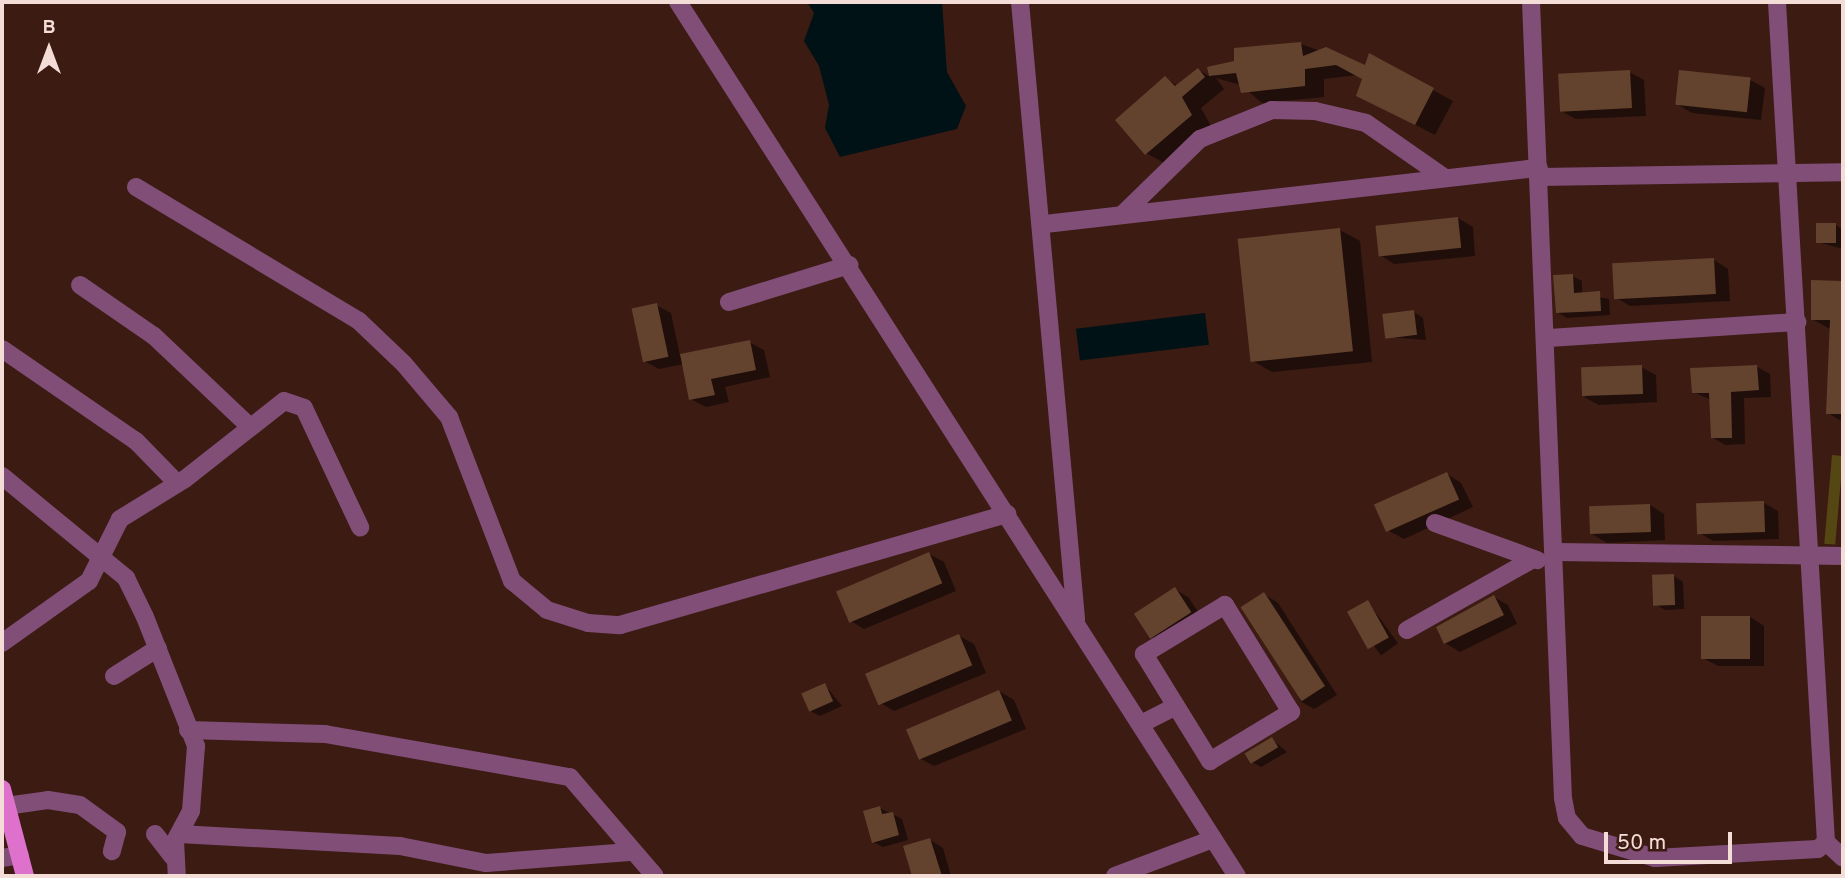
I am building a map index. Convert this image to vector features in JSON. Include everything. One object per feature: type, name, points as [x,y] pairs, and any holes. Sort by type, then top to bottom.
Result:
[{"type":"main road","points":[[4,797],[11,857],[25,876]]},
{"type":"street","points":[[678,2],[1076,619],[1237,876]]},
{"type":"street","points":[[1020,2],[1045,224],[1076,619]]},
{"type":"street","points":[[1531,2],[1549,338],[1561,778],[1567,818],[1582,836],[1655,858],[1818,849],[1826,842]]},
{"type":"street","points":[[1777,2],[1790,171],[1808,556],[1826,842],[1843,858]]},
{"type":"street","points":[[1122,215],[1200,139],[1272,110],[1315,111],[1366,123],[1445,178]]},
{"type":"street","points":[[1045,224],[1445,178],[1539,172],[1843,172]]},
{"type":"street","points":[[136,187],[359,321],[404,364],[449,417],[512,581],[547,610],[588,623],[620,625],[1007,514]]},
{"type":"street","points":[[729,302],[849,265]]},
{"type":"street","points":[[80,285],[154,336],[247,424]]},
{"type":"street","points":[[1549,338],[1797,322]]},
{"type":"street","points":[[2,349],[136,442],[177,483]]},
{"type":"street","points":[[2,643],[89,581],[103,558],[120,519],[177,483],[247,424],[284,401],[304,408],[360,527]]},
{"type":"street","points":[[2,476],[126,578],[158,648],[188,730],[198,767],[173,857]]},
{"type":"street","points":[[1435,523],[1533,559],[1843,556]]},
{"type":"street","points":[[1406,630],[1533,559]]},
{"type":"street","points":[[1225,605],[1291,712],[1210,761],[1176,706],[1144,654],[1225,605]]},
{"type":"street","points":[[114,676],[158,648]]},
{"type":"street","points":[[1141,724],[1176,706]]},
{"type":"street","points":[[188,730],[325,734],[570,777],[630,852],[655,876]]},
{"type":"street","points":[[4,797],[80,805],[117,832],[112,851]]},
{"type":"street","points":[[155,834],[173,857],[177,876]]},
{"type":"street","points":[[179,834],[400,846],[486,863],[630,852]]},
{"type":"street","points":[[1115,876],[1213,839]]},
{"type":"shaded area","points":[[807,2],[942,2],[947,72],[966,106],[957,129],[840,157],[825,128],[829,105],[819,66],[804,41],[814,13]]},
{"type":"shaded area","points":[[1205,313],[1209,345],[1080,361],[1076,329]]},
{"type":"shaded area","points":[[1832,455],[1843,456],[1835,545],[1824,544]]},
{"type":"building","points":[[1301,42],[1303,56],[1326,47],[1365,65],[1369,53],[1434,88],[1415,125],[1356,96],[1362,79],[1336,65],[1305,69],[1305,86],[1241,93],[1236,73],[1209,76],[1207,67],[1234,61],[1234,48]]},
{"type":"building","points":[[1198,68],[1205,77],[1182,97],[1192,115],[1145,155],[1115,120],[1165,76],[1175,86]]},
{"type":"building","points":[[1630,70],[1632,108],[1560,112],[1558,74]]},
{"type":"building","points":[[1679,70],[1751,78],[1747,112],[1675,105]]},
{"type":"building","points":[[1458,217],[1461,248],[1379,257],[1375,226]]},
{"type":"building","points":[[1816,223],[1836,223],[1836,243],[1816,243]]},
{"type":"building","points":[[1340,228],[1353,351],[1251,362],[1238,239]]},
{"type":"building","points":[[1714,258],[1716,294],[1614,299],[1612,263]]},
{"type":"building","points":[[1573,274],[1574,293],[1600,291],[1601,311],[1556,313],[1553,275]]},
{"type":"building","points":[[1811,280],[1843,281],[1843,414],[1826,414],[1830,320],[1811,320]]},
{"type":"building","points":[[657,303],[668,357],[643,362],[632,308]]},
{"type":"building","points":[[1414,310],[1417,335],[1385,339],[1382,314]]},
{"type":"building","points":[[750,340],[756,370],[711,379],[715,395],[689,400],[680,354]]},
{"type":"building","points":[[1642,365],[1643,394],[1582,396],[1581,367]]},
{"type":"building","points":[[1757,365],[1759,390],[1731,392],[1732,438],[1711,438],[1709,393],[1692,393],[1690,368]]},
{"type":"building","points":[[1447,472],[1459,499],[1386,532],[1374,505]]},
{"type":"building","points":[[1764,501],[1765,532],[1697,534],[1696,503]]},
{"type":"building","points":[[1650,504],[1651,532],[1590,534],[1589,506]]},
{"type":"building","points":[[929,552],[942,583],[849,623],[836,591]]},
{"type":"building","points":[[1674,574],[1675,605],[1653,606],[1652,575]]},
{"type":"building","points":[[1175,587],[1191,612],[1150,639],[1134,614]]},
{"type":"building","points":[[1264,592],[1325,686],[1302,701],[1241,607]]},
{"type":"building","points":[[1494,595],[1504,615],[1444,644],[1436,627]]},
{"type":"building","points":[[1368,600],[1389,638],[1368,649],[1347,612]]},
{"type":"building","points":[[1701,616],[1750,616],[1750,659],[1701,659]]},
{"type":"building","points":[[959,634],[972,665],[878,705],[865,674]]},
{"type":"building","points":[[825,683],[833,701],[809,712],[801,694]]},
{"type":"building","points":[[999,690],[1012,720],[919,760],[906,729]]},
{"type":"building","points":[[1272,737],[1278,747],[1251,764],[1245,753]]},
{"type":"building","points":[[880,806],[882,814],[893,812],[899,835],[872,843],[863,811]]},
{"type":"building","points":[[930,838],[942,876],[912,876],[903,846]]}]
